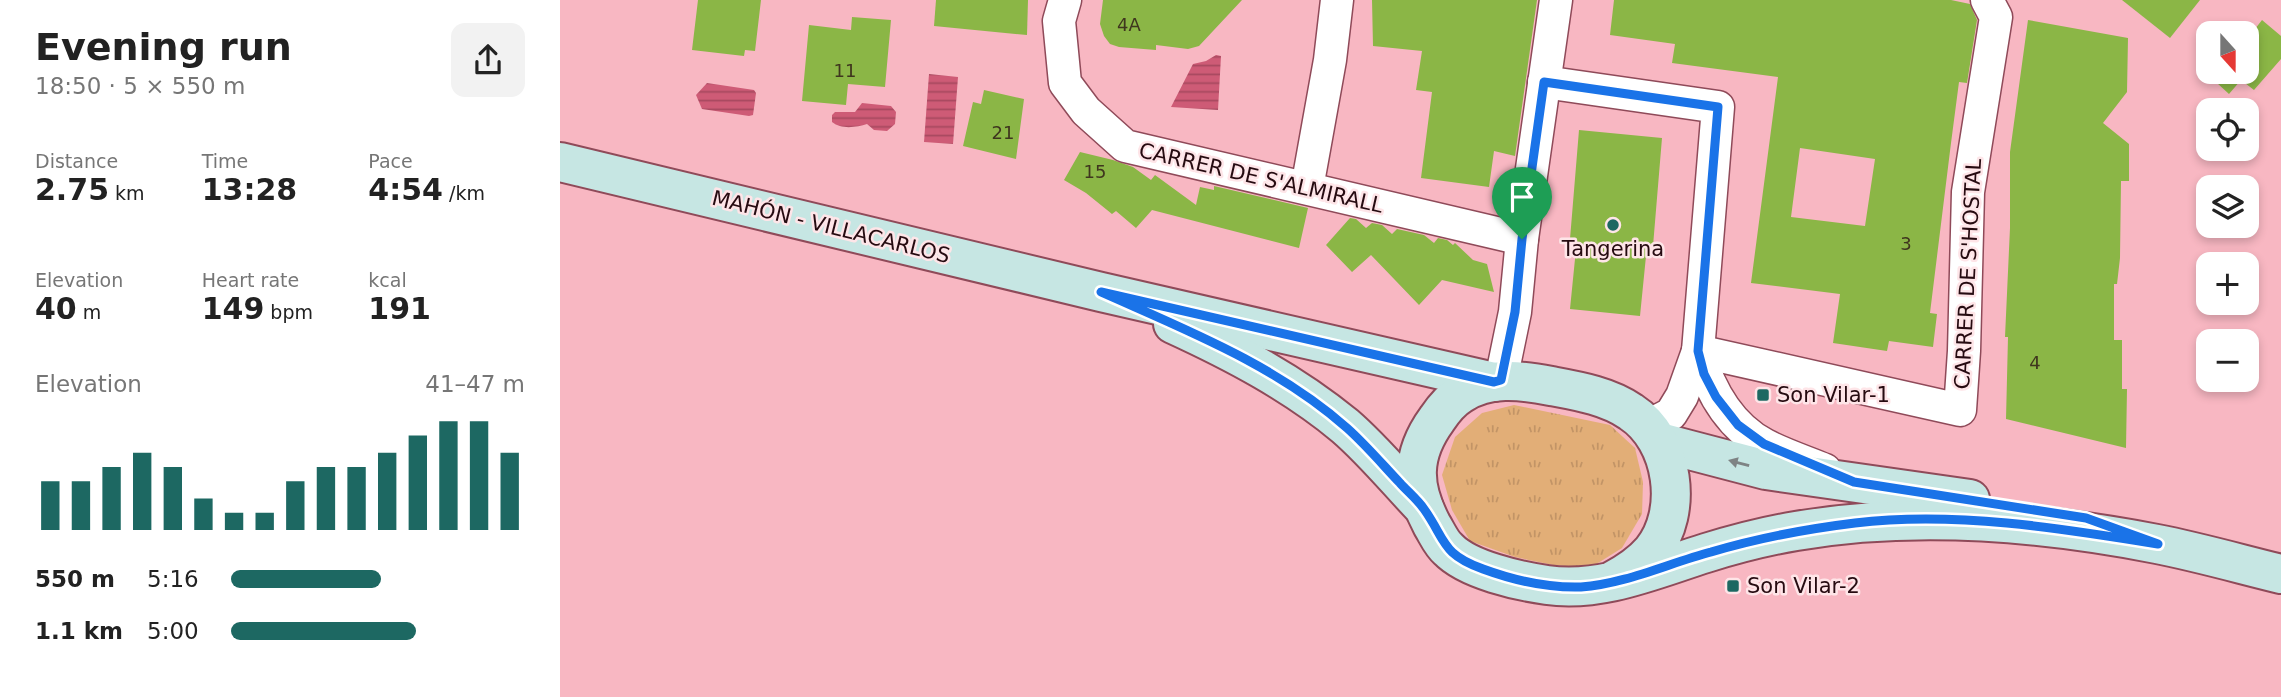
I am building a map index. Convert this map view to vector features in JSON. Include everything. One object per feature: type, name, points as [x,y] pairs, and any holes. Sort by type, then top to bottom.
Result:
[{"type":"main road","name":"MAHÓN - VILLACARLOS","points":[[560,162],[1101,292]]},
{"type":"main road","points":[[1101,292],[1497,381],[1528,381],[1575,390],[1610,400],[1633,412],[1653,434],[1668,464],[1670,512],[1654,549],[1642,562],[1612,581]]},
{"type":"main road","points":[[1101,292],[1204,338],[1265,369],[1319,406],[1346,428],[1423,508],[1449,551],[1484,570],[1550,586],[1582,587],[1612,581],[1750,541],[1795,531],[1896,519],[1939,519],[2084,532],[2158,544],[2281,574]]},
{"type":"main road","points":[[1423,508],[1416,480],[1417,463],[1421,446],[1433,424],[1460,394],[1497,381]]},
{"type":"main road","points":[[1653,434],[1766,470],[2086,518],[2158,544]]},
{"type":"street","name":"CARRER DE S'ALMIRALL","points":[[1065,0],[1059,21],[1065,83],[1086,111],[1125,146],[1522,239]]},
{"type":"street","points":[[1307,188],[1330,60],[1337,0]]},
{"type":"street","points":[[1497,381],[1515,312],[1522,239],[1556,0]]},
{"type":"street","name":"CARRER DE S'HOSTAL","points":[[1698,351],[1960,410],[1968,192],[1996,17],[1987,0]]},
{"type":"street","points":[[1544,82],[1718,107],[1698,351],[1682,396],[1671,414],[1653,434]]},
{"type":"street","points":[[1698,351],[1704,374],[1716,397],[1738,425],[1764,444],[1854,482]]},
{"type":"green space","points":[[1514,405],[1610,425],[1635,448],[1643,482],[1642,514],[1622,548],[1590,568],[1553,565],[1515,557],[1470,541],[1452,510],[1442,475],[1455,437],[1482,413]]},
{"type":"shaded area","points":[[1216,55],[1221,56],[1218,110],[1171,107],[1193,64]]},
{"type":"shaded area","points":[[929,74],[958,77],[953,144],[924,142]]},
{"type":"shaded area","points":[[707,83],[754,90],[756,93],[753,115],[702,109],[696,95]]},
{"type":"shaded area","points":[[862,103],[891,106],[896,112],[895,124],[887,131],[874,130],[867,124],[845,127],[832,122],[835,112],[855,112]]},
{"type":"building","points":[[698,0],[761,0],[755,51],[745,50],[744,56],[692,50]]},
{"type":"building","points":[[936,0],[1028,0],[1027,35],[934,26]]},
{"type":"building","points":[[1103,0],[1242,0],[1199,46],[1188,49],[1156,45],[1156,50],[1110,44],[1100,24]]},
{"type":"building","points":[[1372,0],[1537,0],[1515,156],[1494,151],[1489,187],[1421,178],[1432,92],[1416,90],[1422,51],[1373,46]]},
{"type":"building","points":[[1614,0],[1951,0],[1970,4],[1977,20],[1967,83],[1959,82],[1930,313],[1937,314],[1933,347],[1889,341],[1887,351],[1833,343],[1840,294],[1751,283],[1778,77],[1672,63],[1675,44],[1610,35]],"holes":[[[1800,148],[1875,159],[1865,226],[1791,217]]]},
{"type":"building","points":[[2122,0],[2200,0],[2170,38]]},
{"type":"building","points":[[852,17],[891,20],[885,87],[848,84],[846,105],[802,101],[809,25],[851,30]]},
{"type":"building","points":[[2028,20],[2128,38],[2127,92],[2103,123],[2129,144],[2129,181],[2121,181],[2120,258],[2117,284],[2114,284],[2114,340],[2122,340],[2122,389],[2127,389],[2126,448],[2006,419],[2008,337],[2005,337],[2010,152]]},
{"type":"building","points":[[2262,20],[2281,36],[2281,59],[2254,90],[2246,84],[2259,84],[2259,24]]},
{"type":"building","points":[[2218,84],[2238,84],[2229,94]]},
{"type":"building","points":[[984,90],[1024,99],[1016,159],[963,146],[973,102],[981,104]]},
{"type":"building","points":[[1579,130],[1662,138],[1653,246],[1647,246],[1640,316],[1570,309],[1577,239],[1570,239]]},
{"type":"building","points":[[1080,152],[1133,167],[1151,180],[1155,175],[1196,205],[1200,187],[1214,190],[1214,186],[1308,208],[1299,248],[1152,210],[1136,228],[1116,211],[1112,214],[1086,193],[1064,180]]},
{"type":"building","points":[[1350,218],[1356,219],[1366,228],[1372,223],[1382,225],[1392,234],[1397,229],[1424,235],[1434,243],[1438,238],[1453,245],[1455,243],[1473,260],[1487,264],[1494,292],[1442,280],[1419,305],[1371,255],[1352,272],[1326,245]]},
{"type":"place","name":"Tangerina","points":[[1613,225]]},
{"type":"place","name":"Son Vilar-1","points":[[1763,395]]},
{"type":"place","name":"Son Vilar-2","points":[[1733,586]]},
{"type":"route","points":[[1544,82],[1718,107],[1698,351],[1704,374],[1716,397],[1738,425],[1764,444],[1854,482],[2086,518],[2158,544],[2084,532],[1939,519],[1896,519],[1795,531],[1582,587],[1550,586],[1524,580],[1484,570],[1449,551],[1423,508],[1369,450],[1319,406],[1265,369],[1204,338],[1101,292],[1494,382],[1501,380],[1515,312],[1522,239],[1544,82]]}]
